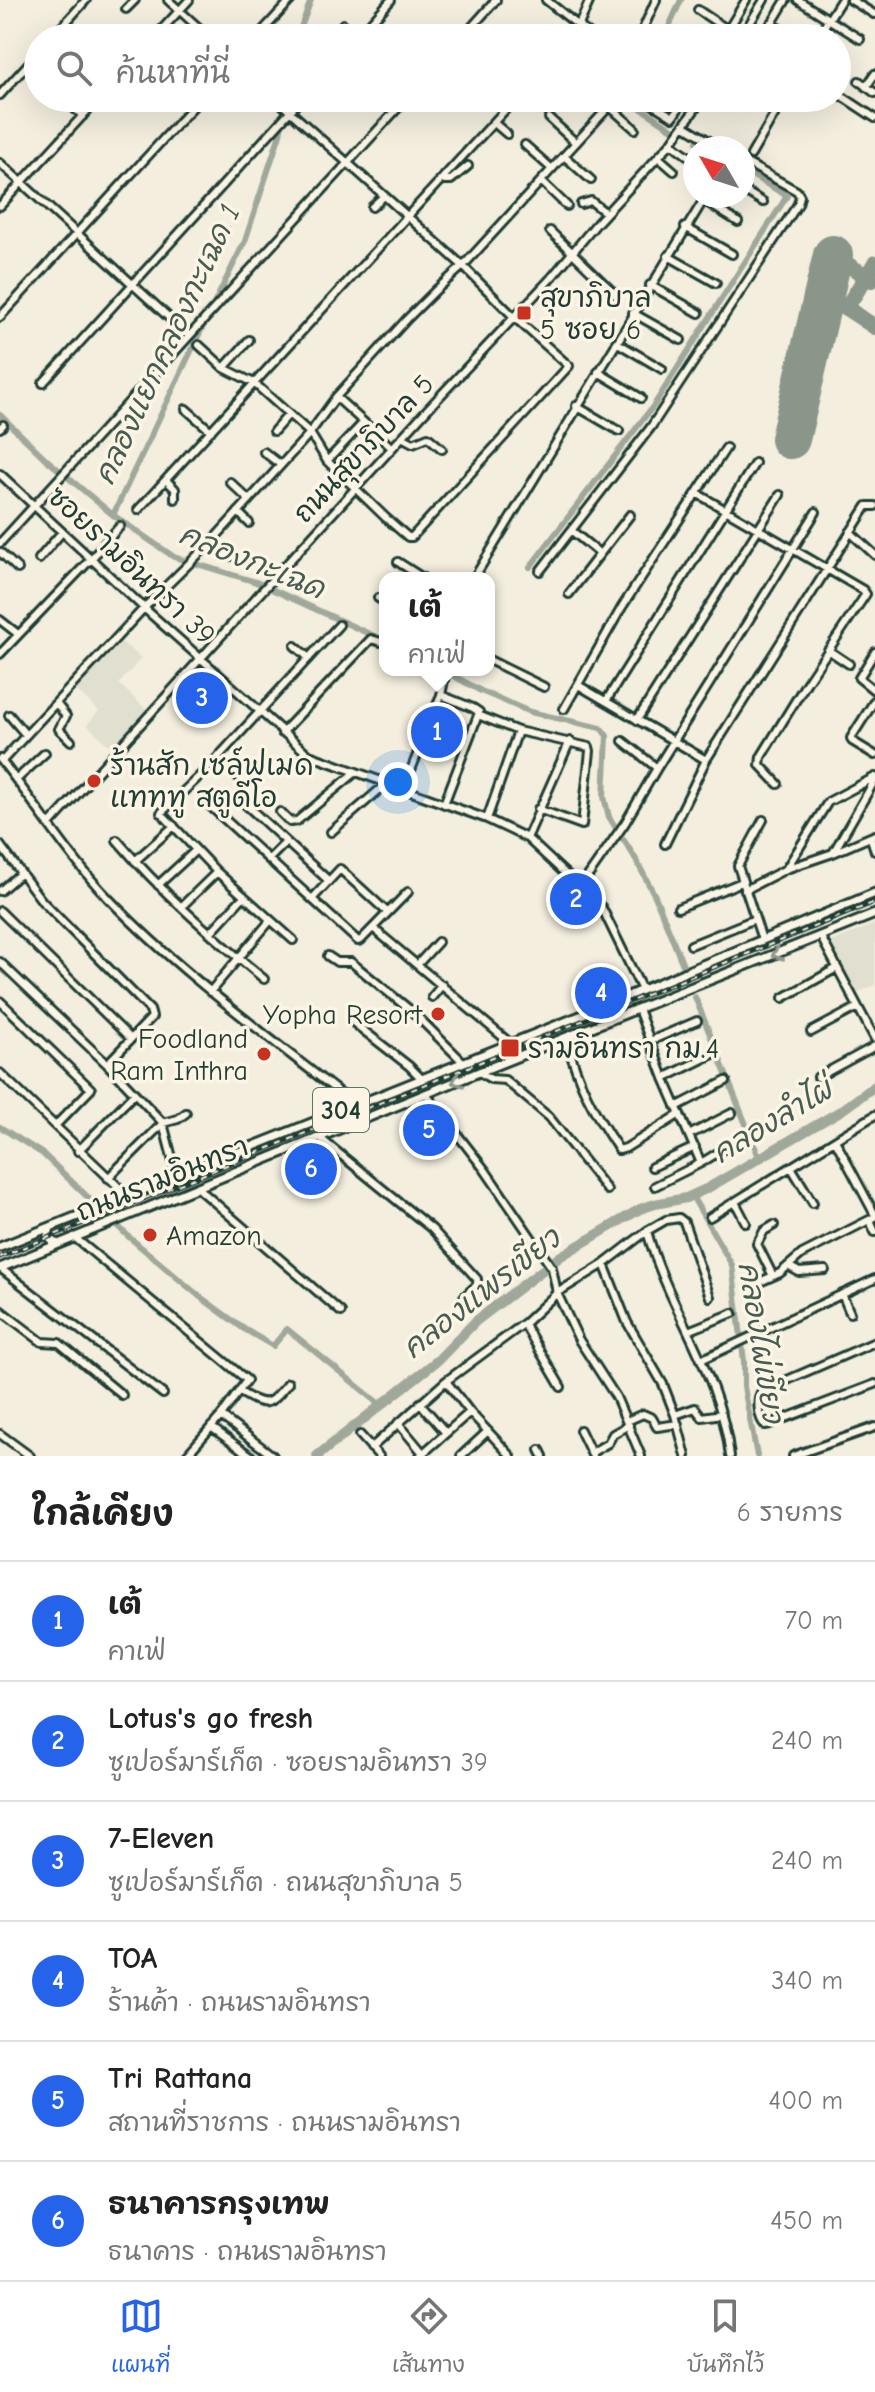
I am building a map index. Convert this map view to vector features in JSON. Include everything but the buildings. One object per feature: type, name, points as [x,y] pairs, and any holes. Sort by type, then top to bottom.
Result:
[{"type":"main road","name":"ถนนรามอินทรา","points":[[0,1247],[642,990],[875,893]]},
{"type":"main road","name":"ถนนรามอินทรา","points":[[0,1268],[875,914]]},
{"type":"main road","points":[[50,1227],[48,1236],[59,1244]]},
{"type":"main road","points":[[24,1237],[31,1256]]},
{"type":"street","points":[[65,24],[86,0]]},
{"type":"street","points":[[126,9],[135,0]]},
{"type":"street","points":[[168,0],[194,24]]},
{"type":"street","points":[[166,24],[189,0]]},
{"type":"street","points":[[269,24],[291,0]]},
{"type":"street","points":[[369,24],[388,3],[378,0]]},
{"type":"street","points":[[475,24],[496,0]]},
{"type":"street","points":[[546,0],[578,24]]},
{"type":"street","points":[[579,24],[590,0]]},
{"type":"street","points":[[645,24],[656,0]]},
{"type":"street","points":[[732,24],[746,0]]},
{"type":"street","points":[[749,24],[764,0]]},
{"type":"street","points":[[771,23],[786,0]]},
{"type":"street","points":[[798,0],[837,24]]},
{"type":"street","points":[[826,24],[841,0]]},
{"type":"street","points":[[851,0],[874,14]]},
{"type":"street","points":[[698,10],[719,24]]},
{"type":"street","points":[[734,20],[737,24]]},
{"type":"street","points":[[851,33],[860,39]]},
{"type":"street","points":[[0,95],[24,68]]},
{"type":"street","points":[[866,87],[875,74]]},
{"type":"street","points":[[859,81],[875,93]]},
{"type":"street","points":[[851,102],[875,118]]},
{"type":"street","points":[[79,112],[83,116]]},
{"type":"street","points":[[0,206],[87,112]]},
{"type":"street","points":[[0,317],[188,112]]},
{"type":"street","points":[[43,383],[289,112],[463,266],[569,366],[412,537],[408,537],[327,461],[310,433],[254,383],[224,368],[199,345]]},
{"type":"street","points":[[0,543],[394,112]]},
{"type":"street","points":[[138,510],[503,112]]},
{"type":"street","points":[[355,1105],[210,992],[106,896],[1,760],[144,608],[213,540],[407,319],[463,266],[604,112]]},
{"type":"street","points":[[616,112],[635,129]]},
{"type":"street","name":"ถนนสุขาภิบาล 5","points":[[50,824],[573,252],[671,143],[694,112]]},
{"type":"street","points":[[755,148],[776,112]]},
{"type":"street","points":[[549,118],[576,143]]},
{"type":"street","points":[[493,122],[507,134]]},
{"type":"street","points":[[685,126],[701,136]]},
{"type":"street","points":[[671,143],[683,152]]},
{"type":"street","points":[[525,145],[552,169]]},
{"type":"street","points":[[564,156],[591,180]]},
{"type":"street","points":[[658,157],[674,171]]},
{"type":"street","points":[[0,163],[188,335]]},
{"type":"street","points":[[440,180],[451,180],[468,166]]},
{"type":"street","points":[[540,571],[651,427],[798,204],[800,196],[797,191],[755,168]]},
{"type":"street","points":[[541,181],[567,206]]},
{"type":"street","points":[[372,207],[384,196]]},
{"type":"street","points":[[755,197],[763,202]]},
{"type":"street","points":[[581,204],[591,201],[606,213]]},
{"type":"street","points":[[478,572],[697,208]]},
{"type":"street","points":[[718,208],[738,222]]},
{"type":"street","points":[[685,227],[732,254]]},
{"type":"street","points":[[550,231],[615,294]]},
{"type":"street","points":[[668,256],[716,283]]},
{"type":"street","points":[[650,285],[699,313]]},
{"type":"street","points":[[633,313],[681,340]]},
{"type":"street","points":[[224,368],[249,340]]},
{"type":"street","points":[[616,342],[662,369]]},
{"type":"street","points":[[598,372],[641,398]]},
{"type":"street","points":[[336,397],[392,448]]},
{"type":"street","points":[[576,406],[619,431]]},
{"type":"street","points":[[186,409],[211,431]]},
{"type":"street","points":[[274,431],[289,414]]},
{"type":"street","points":[[327,461],[363,423]]},
{"type":"street","points":[[402,437],[413,443],[428,437],[442,449]]},
{"type":"street","points":[[564,709],[622,607],[726,448]]},
{"type":"street","points":[[264,452],[281,465]]},
{"type":"street","points":[[606,701],[755,463]]},
{"type":"street","name":"ซอยรามอินทรา 39","points":[[0,474],[309,755],[487,819],[527,838],[602,908],[642,990]]},
{"type":"street","points":[[166,480],[175,489],[175,499]]},
{"type":"street","points":[[230,482],[249,500]]},
{"type":"street","points":[[698,494],[866,594],[760,761],[762,769],[778,784]]},
{"type":"street","points":[[637,720],[780,495]]},
{"type":"street","points":[[665,844],[706,760],[868,504],[875,506]]},
{"type":"street","points":[[238,512],[249,523]]},
{"type":"street","points":[[581,886],[615,839],[816,512]]},
{"type":"street","points":[[569,594],[630,515]]},
{"type":"street","points":[[0,654],[120,526]]},
{"type":"street","points":[[572,531],[600,554]]},
{"type":"street","points":[[39,559],[62,532]]},
{"type":"street","points":[[850,532],[875,555]]},
{"type":"street","points":[[213,540],[231,556]]},
{"type":"street","points":[[0,552],[18,569]]},
{"type":"street","points":[[398,562],[414,572]]},
{"type":"street","points":[[0,620],[18,634]]},
{"type":"street","points":[[293,940],[217,872],[163,815],[339,625]]},
{"type":"street","points":[[282,733],[371,639],[379,641]]},
{"type":"street","points":[[295,646],[309,658]]},
{"type":"street","points":[[828,650],[849,664]]},
{"type":"street","points":[[875,652],[859,678],[875,691]]},
{"type":"street","points":[[495,663],[544,687]]},
{"type":"street","points":[[403,790],[441,695],[446,676]]},
{"type":"street","points":[[578,685],[706,760]]},
{"type":"street","points":[[441,695],[479,712],[444,804]]},
{"type":"street","points":[[875,700],[851,738],[875,755]]},
{"type":"street","points":[[56,703],[66,716],[59,729],[71,741]]},
{"type":"street","points":[[9,715],[26,735]]},
{"type":"street","points":[[478,715],[518,731],[587,746],[590,751],[582,825],[538,809]]},
{"type":"street","points":[[487,819],[518,731]]},
{"type":"street","points":[[527,838],[570,741]]},
{"type":"street","points":[[623,741],[657,768]]},
{"type":"street","points":[[16,780],[45,753]]},
{"type":"street","points":[[216,759],[237,776]]},
{"type":"street","points":[[280,812],[290,822],[297,821],[356,772]]},
{"type":"street","points":[[833,853],[875,779]]},
{"type":"street","points":[[786,869],[828,802],[875,779]]},
{"type":"street","points":[[331,832],[387,783]]},
{"type":"street","points":[[244,803],[329,881]]},
{"type":"street","points":[[208,804],[358,941],[408,892]]},
{"type":"street","points":[[762,940],[738,866],[763,820]]},
{"type":"street","points":[[135,861],[174,826]]},
{"type":"street","points":[[745,890],[786,869],[873,837],[875,851]]},
{"type":"street","points":[[117,840],[181,907],[264,979]]},
{"type":"street","points":[[269,859],[286,842]]},
{"type":"street","points":[[0,845],[42,901],[150,1010],[152,1017],[107,1064]]},
{"type":"street","points":[[158,885],[196,850]]},
{"type":"street","points":[[313,898],[340,869],[387,912]]},
{"type":"street","points":[[181,907],[217,872]]},
{"type":"street","points":[[0,891],[21,873]]},
{"type":"street","points":[[678,908],[742,882]]},
{"type":"street","points":[[210,933],[244,896]]},
{"type":"street","points":[[0,911],[131,1039]]},
{"type":"street","points":[[691,945],[755,919]]},
{"type":"street","points":[[210,992],[270,921]]},
{"type":"street","points":[[373,928],[510,1043]]},
{"type":"street","points":[[821,937],[875,1038]]},
{"type":"street","points":[[417,965],[438,942]]},
{"type":"street","points":[[328,956],[337,962],[351,962],[415,1014],[463,1062]]},
{"type":"street","points":[[0,962],[107,1064],[163,1123],[177,1177]]},
{"type":"street","points":[[783,998],[837,968]]},
{"type":"street","points":[[432,997],[442,985]]},
{"type":"street","points":[[1,1004],[91,1089],[55,1126]]},
{"type":"street","points":[[811,1032],[858,1007]]},
{"type":"street","points":[[638,1009],[701,1163]]},
{"type":"street","points":[[650,1041],[697,1021]]},
{"type":"street","points":[[354,1023],[422,1079]]},
{"type":"street","points":[[566,1038],[577,1076],[600,1123],[619,1150],[726,1081]]},
{"type":"street","points":[[818,1077],[875,1046]]},
{"type":"street","points":[[664,1078],[713,1054]]},
{"type":"street","points":[[479,1072],[491,1079],[505,1080],[549,1117],[607,1190]]},
{"type":"street","points":[[0,1073],[128,1196]]},
{"type":"street","points":[[78,1151],[134,1094]]},
{"type":"street","points":[[426,1094],[478,1160],[552,1268],[557,1293],[579,1340],[616,1397],[641,1456]]},
{"type":"street","points":[[108,1178],[163,1123],[186,1113]]},
{"type":"street","points":[[689,1135],[732,1113]]},
{"type":"street","points":[[710,1217],[875,1115]]},
{"type":"street","points":[[655,1186],[745,1136]]},
{"type":"street","points":[[320,1138],[432,1229],[478,1281],[464,1297]]},
{"type":"street","points":[[835,1140],[873,1217],[875,1232]]},
{"type":"street","points":[[652,1167],[695,1147]]},
{"type":"street","points":[[791,1167],[813,1203]]},
{"type":"street","points":[[198,1188],[341,1312]]},
{"type":"street","points":[[735,1202],[746,1223]]},
{"type":"street","points":[[371,1448],[446,1381],[524,1324],[557,1293],[604,1264],[647,1231],[675,1217],[684,1222],[710,1297]]},
{"type":"street","points":[[762,1281],[802,1254],[873,1217]]},
{"type":"street","points":[[773,1276],[757,1244],[764,1231],[774,1225]]},
{"type":"street","points":[[647,1231],[663,1280],[703,1359],[727,1428],[730,1456]]},
{"type":"street","points":[[74,1237],[246,1379],[240,1392],[186,1456]]},
{"type":"street","points":[[604,1264],[627,1322],[663,1384],[686,1456]]},
{"type":"street","points":[[788,1266],[799,1272],[825,1270]]},
{"type":"street","points":[[0,1268],[163,1394]]},
{"type":"street","points":[[703,1359],[875,1279]]},
{"type":"street","points":[[842,1294],[850,1313]]},
{"type":"street","points":[[0,1310],[42,1342],[59,1343],[122,1395]]},
{"type":"street","points":[[688,1331],[733,1313]]},
{"type":"street","points":[[524,1324],[561,1387]]},
{"type":"street","points":[[875,1342],[762,1391],[759,1395],[761,1419],[765,1425],[779,1421],[875,1384]]},
{"type":"street","points":[[446,1381],[511,1456]]},
{"type":"street","points":[[240,1392],[258,1402],[267,1403],[275,1399],[288,1383]]},
{"type":"street","points":[[420,1403],[446,1433]]},
{"type":"street","points":[[675,1415],[695,1408],[702,1417],[722,1414]]},
{"type":"street","points":[[398,1423],[422,1454],[470,1412]]},
{"type":"street","points":[[580,1430],[592,1454],[608,1443],[613,1434],[643,1414],[647,1414],[657,1427],[678,1424]]},
{"type":"street","points":[[221,1416],[273,1456]]},
{"type":"street","points":[[211,1427],[251,1456]]},
{"type":"street","points":[[793,1456],[813,1453],[875,1427]]},
{"type":"street","points":[[461,1456],[488,1431]]},
{"type":"street","points":[[0,1434],[30,1456]]},
{"type":"street","points":[[360,1435],[379,1456]]},
{"type":"shaded area","points":[[118,639],[141,658],[119,684],[148,711],[113,749],[87,725],[99,711],[74,688]]},
{"type":"shaded area","points":[[875,924],[875,985],[856,993],[828,943]]},
{"type":"waterway","name":"คลองแยกคลองกะเฉด 1","points":[[302,24],[311,0]]},
{"type":"waterway","points":[[670,24],[681,0]]},
{"type":"waterway","name":"คลองแยกคลองกะเฉด 1","points":[[210,312],[245,241],[280,134],[284,112]]},
{"type":"waterway","points":[[647,112],[671,128]]},
{"type":"waterway","points":[[530,567],[654,405],[787,196],[755,177]]},
{"type":"waterway","name":"คลองแยกคลองกะเฉด 1","points":[[113,515],[205,322]]},
{"type":"waterway","name":"คลองกะเฉด","points":[[0,415],[47,460],[113,515],[174,557],[256,582],[379,638]]},
{"type":"waterway","name":"คลองกะเฉด","points":[[454,676],[530,712],[601,728],[607,736],[604,797],[609,817],[655,896],[683,965]]},
{"type":"waterway","name":"คลองกะเฉด","points":[[695,997],[759,1157]]},
{"type":"waterway","name":"คลองแพรเขียว","points":[[317,1456],[438,1360],[476,1321],[561,1256],[640,1209],[686,1198],[708,1188],[842,1110],[875,1086]]},
{"type":"waterway","points":[[0,1127],[43,1154],[129,1237],[244,1329],[273,1346],[287,1329],[382,1406]]},
{"type":"waterway","name":"คลองไผ่เขียว","points":[[692,1196],[732,1265],[744,1361],[744,1387],[757,1456]]},
{"type":"taxiway","points":[[833,255],[872,280]]},
{"type":"taxiway","points":[[875,263],[846,308],[875,327]]},
{"type":"taxiway","points":[[822,303],[846,308]]},
{"type":"runway","points":[[790,439],[833,255]]},
{"type":"railway","points":[[0,1257],[875,902]]},
{"type":"place","name":"สุขาภิบาล 5 ซอย 6","points":[[524,313]]},
{"type":"place","name":"7-Eleven","points":[[202,698]]},
{"type":"place","name":"เต้","points":[[437,732]]},
{"type":"place","name":"ร้านสัก เซล์ฟเมด แทททู สตูดีโอ","points":[[94,781]]},
{"type":"place","name":"Lotus's go fresh","points":[[576,899]]},
{"type":"place","name":"TOA","points":[[601,993]]},
{"type":"place","name":"Yopha Resort","points":[[438,1014]]},
{"type":"place","name":"รามอินทรา กม.4","points":[[510,1048]]},
{"type":"place","name":"Foodland Ram Inthra","points":[[264,1054]]},
{"type":"place","name":"Tri Rattana","points":[[429,1130]]},
{"type":"place","name":"ธนาคารกรุงเทพ","points":[[311,1169]]},
{"type":"place","name":"Amazon","points":[[150,1235]]},
{"type":"water label","name":"คลองลำไผ่","points":[[772,1121]]}]
